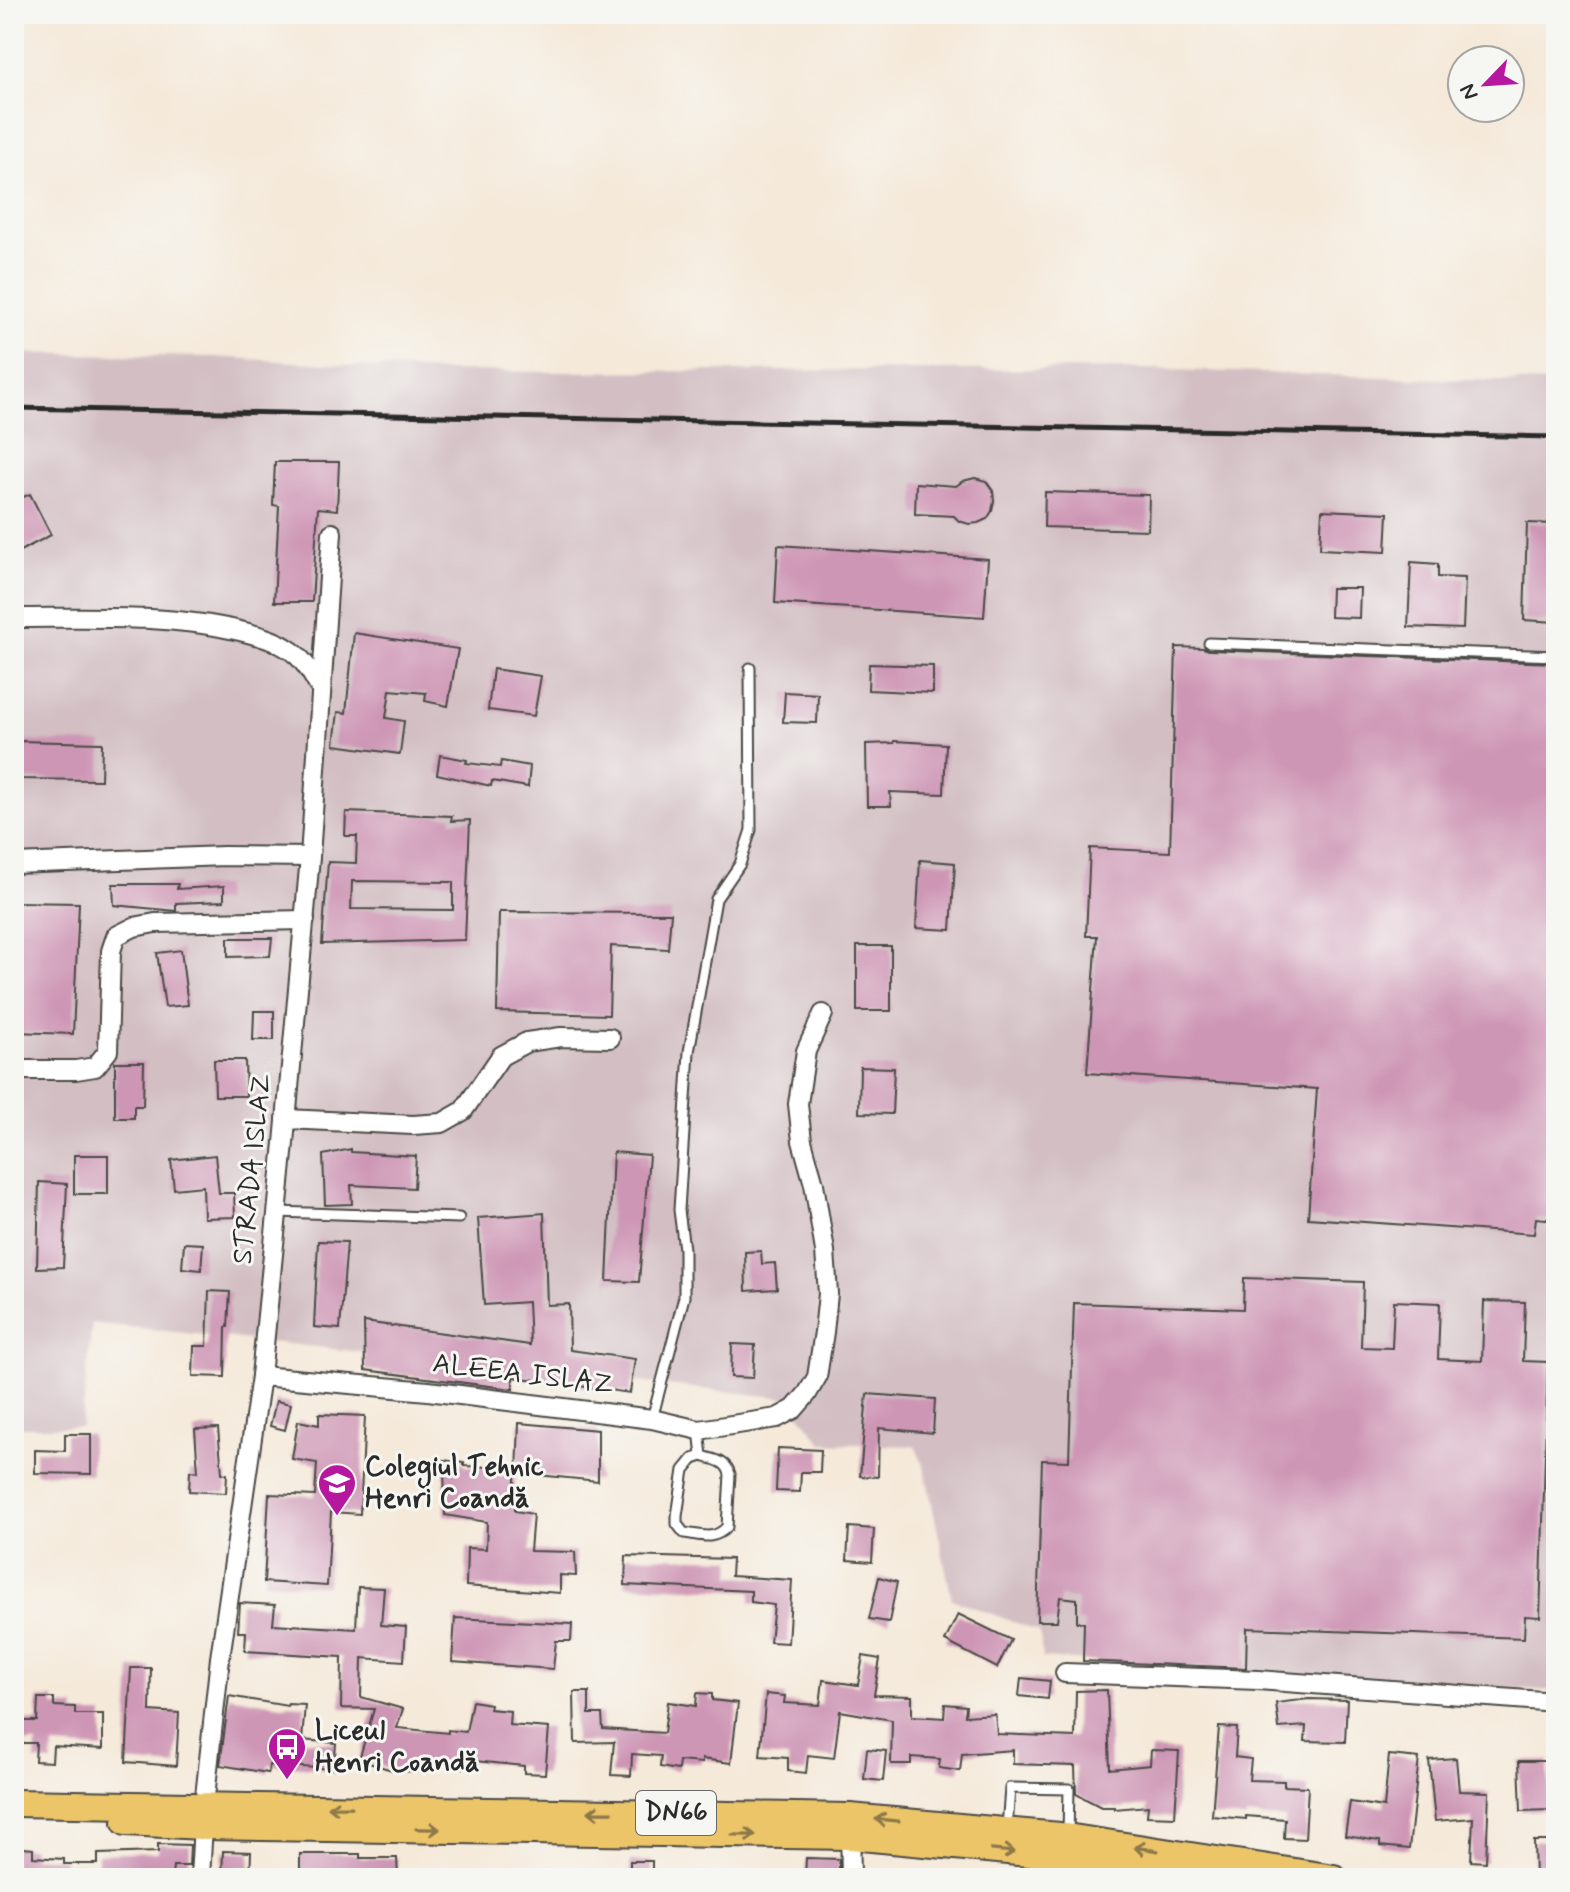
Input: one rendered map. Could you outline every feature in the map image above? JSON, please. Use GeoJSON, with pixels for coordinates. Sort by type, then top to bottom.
{"type":"FeatureCollection","features":[{"type":"Feature","properties":{"kind":"main road","name":"DN66"},"geometry":{"type":"LineString","coordinates":[[14,1803],[203,1816],[1006,1831],[1062,1843],[1334,1878]]}},
{"type":"Feature","properties":{"kind":"main road"},"geometry":{"type":"LineString","coordinates":[[14,1818],[203,1816]]}},
{"type":"Feature","properties":{"kind":"main road"},"geometry":{"type":"LineString","coordinates":[[850,1826],[1062,1843],[1149,1874],[1208,1878]]}},
{"type":"Feature","properties":{"kind":"street","name":"STRADA ISLAZ"},"geometry":{"type":"LineString","coordinates":[[200,1878],[203,1816],[220,1658],[261,1376],[305,920],[332,533]]}},
{"type":"Feature","properties":{"kind":"street"},"geometry":{"type":"LineString","coordinates":[[14,618],[117,618],[176,622],[248,633],[288,648],[307,665],[321,690]]}},
{"type":"Feature","properties":{"kind":"street"},"geometry":{"type":"LineString","coordinates":[[14,864],[224,856],[310,857]]}},
{"type":"Feature","properties":{"kind":"street"},"geometry":{"type":"LineString","coordinates":[[14,1070],[95,1067],[108,1051],[111,951],[116,936],[134,927],[155,923],[305,920]]}},
{"type":"Feature","properties":{"kind":"street","name":"ALEEA ISLAZ"},"geometry":{"type":"LineString","coordinates":[[261,1376],[428,1391],[652,1419],[699,1430],[777,1418],[794,1409],[817,1377],[828,1294],[825,1251],[814,1184],[802,1141],[798,1104],[806,1051],[823,1014]]}},
{"type":"Feature","properties":{"kind":"street"},"geometry":{"type":"LineString","coordinates":[[286,1119],[413,1125],[442,1123],[463,1111],[501,1056],[527,1042],[561,1037],[610,1038]]}},
{"type":"Feature","properties":{"kind":"street"},"geometry":{"type":"LineString","coordinates":[[1065,1673],[1258,1680],[1556,1702]]}},
{"type":"Feature","properties":{"kind":"street"},"geometry":{"type":"LineString","coordinates":[[850,1826],[851,1878]]}},
{"type":"Feature","properties":{"kind":"lane"},"geometry":{"type":"LineString","coordinates":[[1209,643],[1556,656]]}},
{"type":"Feature","properties":{"kind":"lane"},"geometry":{"type":"LineString","coordinates":[[652,1419],[684,1297],[684,1249],[679,1210],[689,1052],[716,899],[740,864],[751,830],[750,668]]}},
{"type":"Feature","properties":{"kind":"lane"},"geometry":{"type":"LineString","coordinates":[[277,1212],[459,1218]]}},
{"type":"Feature","properties":{"kind":"lane"},"geometry":{"type":"LineString","coordinates":[[699,1430],[702,1456]]}},
{"type":"Feature","properties":{"kind":"lane"},"geometry":{"type":"LineString","coordinates":[[702,1456],[722,1462],[730,1474],[727,1527],[719,1535],[711,1537],[684,1533],[677,1524],[684,1470],[693,1459],[702,1456]]}},
{"type":"Feature","properties":{"kind":"lane"},"geometry":{"type":"LineString","coordinates":[[1006,1831],[1010,1788],[1069,1789],[1062,1843]]}},
{"type":"Feature","properties":{"kind":"shaded area"},"geometry":{"type":"Polygon","coordinates":[[[14,353],[215,357],[436,371],[1146,369],[1556,383],[1556,1691],[1042,1658],[1040,1632],[952,1599],[924,1466],[915,1446],[822,1443],[787,1398],[92,1323],[81,1427],[14,1427],[14,353]]]}},
{"type":"Feature","properties":{"kind":"building"},"geometry":{"type":"Polygon","coordinates":[[[275,462],[339,462],[337,510],[318,508],[312,602],[274,602],[279,506],[273,505],[275,462]]]}},
{"type":"Feature","properties":{"kind":"building"},"geometry":{"type":"Polygon","coordinates":[[[975,478],[986,481],[993,491],[992,511],[987,519],[969,524],[954,516],[915,514],[916,483],[956,486],[975,478]]]}},
{"type":"Feature","properties":{"kind":"building"},"geometry":{"type":"Polygon","coordinates":[[[1045,492],[1149,495],[1148,530],[1044,527],[1045,492]]]}},
{"type":"Feature","properties":{"kind":"building"},"geometry":{"type":"Polygon","coordinates":[[[30,494],[51,535],[14,554],[14,501],[30,494]]]}},
{"type":"Feature","properties":{"kind":"building"},"geometry":{"type":"Polygon","coordinates":[[[1322,510],[1388,513],[1386,552],[1320,549],[1322,510]]]}},
{"type":"Feature","properties":{"kind":"building"},"geometry":{"type":"Polygon","coordinates":[[[1527,523],[1556,524],[1556,622],[1524,620],[1527,523]]]}},
{"type":"Feature","properties":{"kind":"building"},"geometry":{"type":"Polygon","coordinates":[[[778,545],[988,559],[984,617],[775,603],[778,545]]]}},
{"type":"Feature","properties":{"kind":"building"},"geometry":{"type":"Polygon","coordinates":[[[1411,562],[1438,564],[1438,577],[1465,578],[1463,629],[1408,627],[1411,562]]]}},
{"type":"Feature","properties":{"kind":"building"},"geometry":{"type":"Polygon","coordinates":[[[1331,588],[1360,588],[1359,618],[1330,617],[1331,588]]]}},
{"type":"Feature","properties":{"kind":"building"},"geometry":{"type":"Polygon","coordinates":[[[354,633],[458,649],[448,706],[425,701],[426,693],[390,690],[386,718],[404,721],[400,754],[334,745],[338,712],[346,713],[354,633]]]}},
{"type":"Feature","properties":{"kind":"building"},"geometry":{"type":"Polygon","coordinates":[[[1176,647],[1556,663],[1556,1220],[1536,1218],[1534,1234],[1308,1218],[1317,1089],[1087,1073],[1097,936],[1086,936],[1090,848],[1170,852],[1176,647]]]}},
{"type":"Feature","properties":{"kind":"building"},"geometry":{"type":"Polygon","coordinates":[[[869,664],[933,666],[933,693],[868,690],[869,664]]]}},
{"type":"Feature","properties":{"kind":"building"},"geometry":{"type":"Polygon","coordinates":[[[493,669],[541,676],[534,716],[488,710],[493,669]]]}},
{"type":"Feature","properties":{"kind":"building"},"geometry":{"type":"Polygon","coordinates":[[[785,692],[818,694],[817,723],[783,722],[785,692]]]}},
{"type":"Feature","properties":{"kind":"building"},"geometry":{"type":"Polygon","coordinates":[[[18,741],[102,743],[101,780],[18,779],[18,741]]]}},
{"type":"Feature","properties":{"kind":"building"},"geometry":{"type":"Polygon","coordinates":[[[894,741],[946,744],[944,794],[890,792],[891,806],[867,806],[866,744],[894,741]]]}},
{"type":"Feature","properties":{"kind":"building"},"geometry":{"type":"Polygon","coordinates":[[[440,755],[467,760],[466,763],[500,767],[501,761],[530,766],[528,787],[492,781],[491,786],[437,774],[440,755]]]}},
{"type":"Feature","properties":{"kind":"building"},"geometry":{"type":"Polygon","coordinates":[[[346,812],[452,816],[451,821],[470,820],[465,940],[322,944],[328,862],[356,863],[357,836],[345,836],[346,812]],[[352,881],[351,909],[453,910],[453,882],[352,881]]]}},
{"type":"Feature","properties":{"kind":"building"},"geometry":{"type":"Polygon","coordinates":[[[920,860],[955,863],[951,930],[916,928],[920,860]]]}},
{"type":"Feature","properties":{"kind":"building"},"geometry":{"type":"Polygon","coordinates":[[[113,884],[178,884],[177,889],[224,886],[224,901],[176,903],[176,911],[114,905],[113,884]]]}},
{"type":"Feature","properties":{"kind":"building"},"geometry":{"type":"Polygon","coordinates":[[[14,902],[79,903],[73,1034],[14,1032],[14,902]]]}},
{"type":"Feature","properties":{"kind":"building"},"geometry":{"type":"Polygon","coordinates":[[[499,912],[671,913],[668,949],[611,946],[609,1015],[497,1012],[499,912]]]}},
{"type":"Feature","properties":{"kind":"building"},"geometry":{"type":"Polygon","coordinates":[[[228,938],[272,938],[270,956],[228,957],[228,938]]]}},
{"type":"Feature","properties":{"kind":"building"},"geometry":{"type":"Polygon","coordinates":[[[857,946],[891,946],[891,1011],[857,1011],[857,946]]]}},
{"type":"Feature","properties":{"kind":"building"},"geometry":{"type":"Polygon","coordinates":[[[181,950],[188,1005],[165,1007],[157,953],[181,950]]]}},
{"type":"Feature","properties":{"kind":"building"},"geometry":{"type":"Polygon","coordinates":[[[254,1011],[274,1011],[274,1040],[253,1040],[254,1011]]]}},
{"type":"Feature","properties":{"kind":"building"},"geometry":{"type":"Polygon","coordinates":[[[214,1060],[245,1060],[246,1096],[215,1096],[214,1060]]]}},
{"type":"Feature","properties":{"kind":"building"},"geometry":{"type":"Polygon","coordinates":[[[115,1062],[144,1062],[143,1106],[134,1106],[134,1118],[115,1118],[115,1062]]]}},
{"type":"Feature","properties":{"kind":"building"},"geometry":{"type":"Polygon","coordinates":[[[860,1067],[894,1068],[892,1114],[859,1113],[860,1067]]]}},
{"type":"Feature","properties":{"kind":"building"},"geometry":{"type":"Polygon","coordinates":[[[351,1149],[351,1152],[416,1156],[414,1188],[351,1185],[352,1204],[325,1205],[323,1155],[351,1149]]]}},
{"type":"Feature","properties":{"kind":"building"},"geometry":{"type":"Polygon","coordinates":[[[613,1152],[649,1155],[639,1282],[607,1281],[613,1152]]]}},
{"type":"Feature","properties":{"kind":"building"},"geometry":{"type":"Polygon","coordinates":[[[74,1155],[108,1155],[108,1194],[74,1194],[74,1155]]]}},
{"type":"Feature","properties":{"kind":"building"},"geometry":{"type":"Polygon","coordinates":[[[215,1155],[219,1193],[234,1193],[235,1217],[204,1218],[203,1186],[174,1189],[171,1160],[215,1155]]]}},
{"type":"Feature","properties":{"kind":"building"},"geometry":{"type":"Polygon","coordinates":[[[39,1182],[67,1184],[63,1267],[37,1268],[39,1182]]]}},
{"type":"Feature","properties":{"kind":"building"},"geometry":{"type":"Polygon","coordinates":[[[544,1213],[547,1305],[569,1304],[570,1350],[635,1359],[630,1393],[513,1377],[513,1389],[365,1370],[364,1322],[530,1345],[528,1302],[484,1305],[478,1218],[544,1213]]]}},
{"type":"Feature","properties":{"kind":"building"},"geometry":{"type":"Polygon","coordinates":[[[318,1241],[347,1242],[340,1329],[314,1327],[318,1241]]]}},
{"type":"Feature","properties":{"kind":"building"},"geometry":{"type":"Polygon","coordinates":[[[184,1243],[203,1244],[201,1270],[182,1268],[184,1243]]]}},
{"type":"Feature","properties":{"kind":"building"},"geometry":{"type":"Polygon","coordinates":[[[761,1251],[762,1264],[775,1263],[777,1289],[746,1291],[745,1252],[761,1251]]]}},
{"type":"Feature","properties":{"kind":"building"},"geometry":{"type":"Polygon","coordinates":[[[1244,1278],[1363,1282],[1361,1347],[1392,1348],[1394,1301],[1440,1303],[1438,1359],[1482,1361],[1484,1301],[1525,1302],[1523,1361],[1548,1362],[1540,1617],[1525,1616],[1524,1638],[1247,1628],[1246,1668],[1083,1661],[1084,1622],[1077,1622],[1077,1599],[1060,1597],[1057,1621],[1037,1621],[1042,1460],[1069,1461],[1074,1303],[1243,1309],[1244,1278]]]}},
{"type":"Feature","properties":{"kind":"building"},"geometry":{"type":"Polygon","coordinates":[[[209,1291],[230,1292],[225,1377],[193,1376],[194,1346],[207,1346],[209,1291]]]}},
{"type":"Feature","properties":{"kind":"building"},"geometry":{"type":"Polygon","coordinates":[[[732,1344],[755,1345],[753,1378],[731,1377],[732,1344]]]}},
{"type":"Feature","properties":{"kind":"building"},"geometry":{"type":"Polygon","coordinates":[[[867,1394],[935,1399],[933,1433],[879,1428],[878,1477],[860,1476],[867,1394]]]}},
{"type":"Feature","properties":{"kind":"building"},"geometry":{"type":"Polygon","coordinates":[[[276,1401],[291,1404],[285,1430],[270,1426],[276,1401]]]}},
{"type":"Feature","properties":{"kind":"building"},"geometry":{"type":"Polygon","coordinates":[[[319,1414],[365,1416],[360,1514],[331,1512],[327,1586],[264,1582],[269,1494],[315,1496],[317,1463],[292,1459],[298,1421],[319,1425],[319,1414]]]}},
{"type":"Feature","properties":{"kind":"building"},"geometry":{"type":"Polygon","coordinates":[[[519,1423],[598,1430],[598,1481],[517,1473],[519,1423]]]}},
{"type":"Feature","properties":{"kind":"building"},"geometry":{"type":"Polygon","coordinates":[[[218,1428],[222,1473],[227,1474],[226,1493],[189,1491],[190,1471],[198,1472],[195,1429],[218,1428]]]}},
{"type":"Feature","properties":{"kind":"building"},"geometry":{"type":"Polygon","coordinates":[[[65,1434],[91,1434],[91,1474],[35,1473],[35,1450],[65,1451],[65,1434]]]}},
{"type":"Feature","properties":{"kind":"building"},"geometry":{"type":"Polygon","coordinates":[[[778,1448],[821,1450],[820,1472],[801,1472],[800,1492],[776,1491],[778,1448]]]}},
{"type":"Feature","properties":{"kind":"building"},"geometry":{"type":"Polygon","coordinates":[[[444,1460],[464,1463],[464,1466],[515,1468],[515,1511],[533,1514],[530,1551],[575,1552],[576,1576],[560,1575],[560,1593],[466,1586],[467,1548],[486,1549],[487,1522],[445,1515],[444,1460]]]}},
{"type":"Feature","properties":{"kind":"building"},"geometry":{"type":"Polygon","coordinates":[[[849,1527],[874,1529],[872,1562],[847,1560],[849,1527]]]}},
{"type":"Feature","properties":{"kind":"building"},"geometry":{"type":"Polygon","coordinates":[[[626,1556],[732,1559],[731,1576],[792,1580],[788,1643],[770,1642],[774,1605],[751,1602],[751,1591],[625,1585],[626,1556]]]}},
{"type":"Feature","properties":{"kind":"building"},"geometry":{"type":"Polygon","coordinates":[[[879,1577],[897,1582],[889,1622],[869,1619],[879,1577]]]}},
{"type":"Feature","properties":{"kind":"building"},"geometry":{"type":"Polygon","coordinates":[[[358,1587],[384,1588],[381,1625],[406,1627],[404,1661],[362,1658],[361,1697],[403,1709],[397,1728],[448,1733],[448,1730],[466,1732],[472,1701],[490,1704],[489,1709],[510,1711],[509,1725],[549,1728],[545,1774],[524,1773],[524,1766],[465,1760],[464,1768],[428,1764],[427,1773],[392,1770],[359,1760],[374,1709],[341,1708],[342,1657],[245,1651],[246,1632],[238,1632],[240,1603],[275,1605],[273,1624],[356,1629],[358,1587]]]}},
{"type":"Feature","properties":{"kind":"building"},"geometry":{"type":"Polygon","coordinates":[[[958,1614],[1011,1640],[997,1668],[945,1641],[958,1614]]]}},
{"type":"Feature","properties":{"kind":"building"},"geometry":{"type":"Polygon","coordinates":[[[455,1618],[572,1624],[571,1641],[556,1641],[553,1669],[452,1662],[455,1618]]]}},
{"type":"Feature","properties":{"kind":"building"},"geometry":{"type":"Polygon","coordinates":[[[863,1656],[880,1659],[874,1695],[912,1696],[912,1716],[944,1718],[945,1704],[966,1706],[965,1716],[995,1714],[997,1734],[1075,1737],[1076,1691],[1107,1690],[1110,1769],[1150,1765],[1151,1750],[1179,1751],[1175,1817],[1147,1816],[1148,1806],[1101,1807],[1076,1794],[1075,1766],[1013,1764],[1013,1750],[962,1754],[960,1771],[939,1768],[940,1759],[911,1757],[911,1764],[891,1764],[892,1720],[840,1711],[834,1758],[808,1755],[806,1773],[788,1771],[788,1758],[760,1756],[766,1694],[785,1696],[784,1703],[820,1705],[823,1680],[858,1685],[863,1656]]]}},
{"type":"Feature","properties":{"kind":"building"},"geometry":{"type":"Polygon","coordinates":[[[131,1668],[151,1668],[150,1711],[179,1713],[176,1766],[126,1762],[131,1668]]]}},
{"type":"Feature","properties":{"kind":"building"},"geometry":{"type":"Polygon","coordinates":[[[1021,1678],[1050,1681],[1048,1699],[1019,1696],[1021,1678]]]}},
{"type":"Feature","properties":{"kind":"building"},"geometry":{"type":"Polygon","coordinates":[[[574,1692],[589,1692],[589,1714],[602,1714],[603,1729],[664,1733],[668,1702],[696,1706],[697,1693],[712,1694],[712,1700],[738,1703],[731,1763],[702,1759],[702,1763],[679,1761],[678,1770],[660,1767],[661,1756],[632,1754],[631,1776],[611,1775],[614,1742],[575,1743],[574,1692]]]}},
{"type":"Feature","properties":{"kind":"building"},"geometry":{"type":"Polygon","coordinates":[[[229,1696],[287,1706],[305,1705],[302,1740],[336,1743],[334,1769],[269,1765],[268,1773],[220,1765],[229,1696]]]}},
{"type":"Feature","properties":{"kind":"building"},"geometry":{"type":"Polygon","coordinates":[[[38,1698],[54,1698],[54,1706],[75,1707],[75,1714],[103,1714],[103,1749],[53,1746],[52,1762],[35,1761],[36,1743],[14,1743],[14,1721],[37,1721],[38,1698]]]}},
{"type":"Feature","properties":{"kind":"building"},"geometry":{"type":"Polygon","coordinates":[[[1309,1699],[1347,1700],[1345,1742],[1305,1741],[1306,1726],[1279,1728],[1276,1703],[1309,1699]]]}},
{"type":"Feature","properties":{"kind":"building"},"geometry":{"type":"Polygon","coordinates":[[[1219,1727],[1237,1728],[1235,1757],[1251,1759],[1249,1780],[1284,1781],[1284,1786],[1308,1787],[1305,1839],[1284,1838],[1285,1819],[1212,1816],[1219,1727]]]}},
{"type":"Feature","properties":{"kind":"building"},"geometry":{"type":"Polygon","coordinates":[[[867,1749],[886,1751],[883,1781],[864,1779],[867,1749]]]}},
{"type":"Feature","properties":{"kind":"building"},"geometry":{"type":"Polygon","coordinates":[[[1389,1755],[1419,1758],[1409,1849],[1380,1846],[1380,1841],[1345,1836],[1350,1802],[1384,1807],[1389,1755]]]}},
{"type":"Feature","properties":{"kind":"building"},"geometry":{"type":"Polygon","coordinates":[[[1456,1758],[1459,1791],[1489,1792],[1486,1862],[1471,1861],[1473,1818],[1435,1821],[1429,1760],[1456,1758]]]}},
{"type":"Feature","properties":{"kind":"building"},"geometry":{"type":"Polygon","coordinates":[[[1519,1761],[1548,1761],[1550,1810],[1521,1811],[1519,1761]]]}},
{"type":"Feature","properties":{"kind":"building"},"geometry":{"type":"Polygon","coordinates":[[[1534,1841],[1553,1841],[1554,1878],[1535,1878],[1534,1841]]]}},
{"type":"Feature","properties":{"kind":"building"},"geometry":{"type":"Polygon","coordinates":[[[158,1844],[190,1845],[189,1866],[173,1866],[172,1876],[155,1878],[42,1878],[14,1874],[14,1847],[33,1849],[33,1857],[64,1859],[64,1864],[98,1864],[98,1854],[158,1852],[158,1844]]]}},
{"type":"Feature","properties":{"kind":"building"},"geometry":{"type":"Polygon","coordinates":[[[223,1851],[251,1852],[250,1878],[222,1878],[223,1851]]]}},
{"type":"Feature","properties":{"kind":"building"},"geometry":{"type":"Polygon","coordinates":[[[300,1854],[360,1854],[360,1858],[397,1858],[398,1878],[300,1878],[300,1854]]]}},
{"type":"Feature","properties":{"kind":"building"},"geometry":{"type":"Polygon","coordinates":[[[806,1858],[839,1859],[839,1878],[805,1878],[806,1858]]]}},
{"type":"Feature","properties":{"kind":"building"},"geometry":{"type":"Polygon","coordinates":[[[630,1861],[652,1861],[652,1878],[630,1878],[630,1861]]]}},
{"type":"Feature","properties":{"kind":"railway"},"geometry":{"type":"LineString","coordinates":[[14,408],[1556,437]]}},
{"type":"Feature","properties":{"kind":"place","name":"Colegiul Tehnic Henri Coandă"},"geometry":{"type":"Point","coordinates":[337,1517]}},
{"type":"Feature","properties":{"kind":"place","name":"Liceul Henri Coandă"},"geometry":{"type":"Point","coordinates":[287,1781]}}]}
